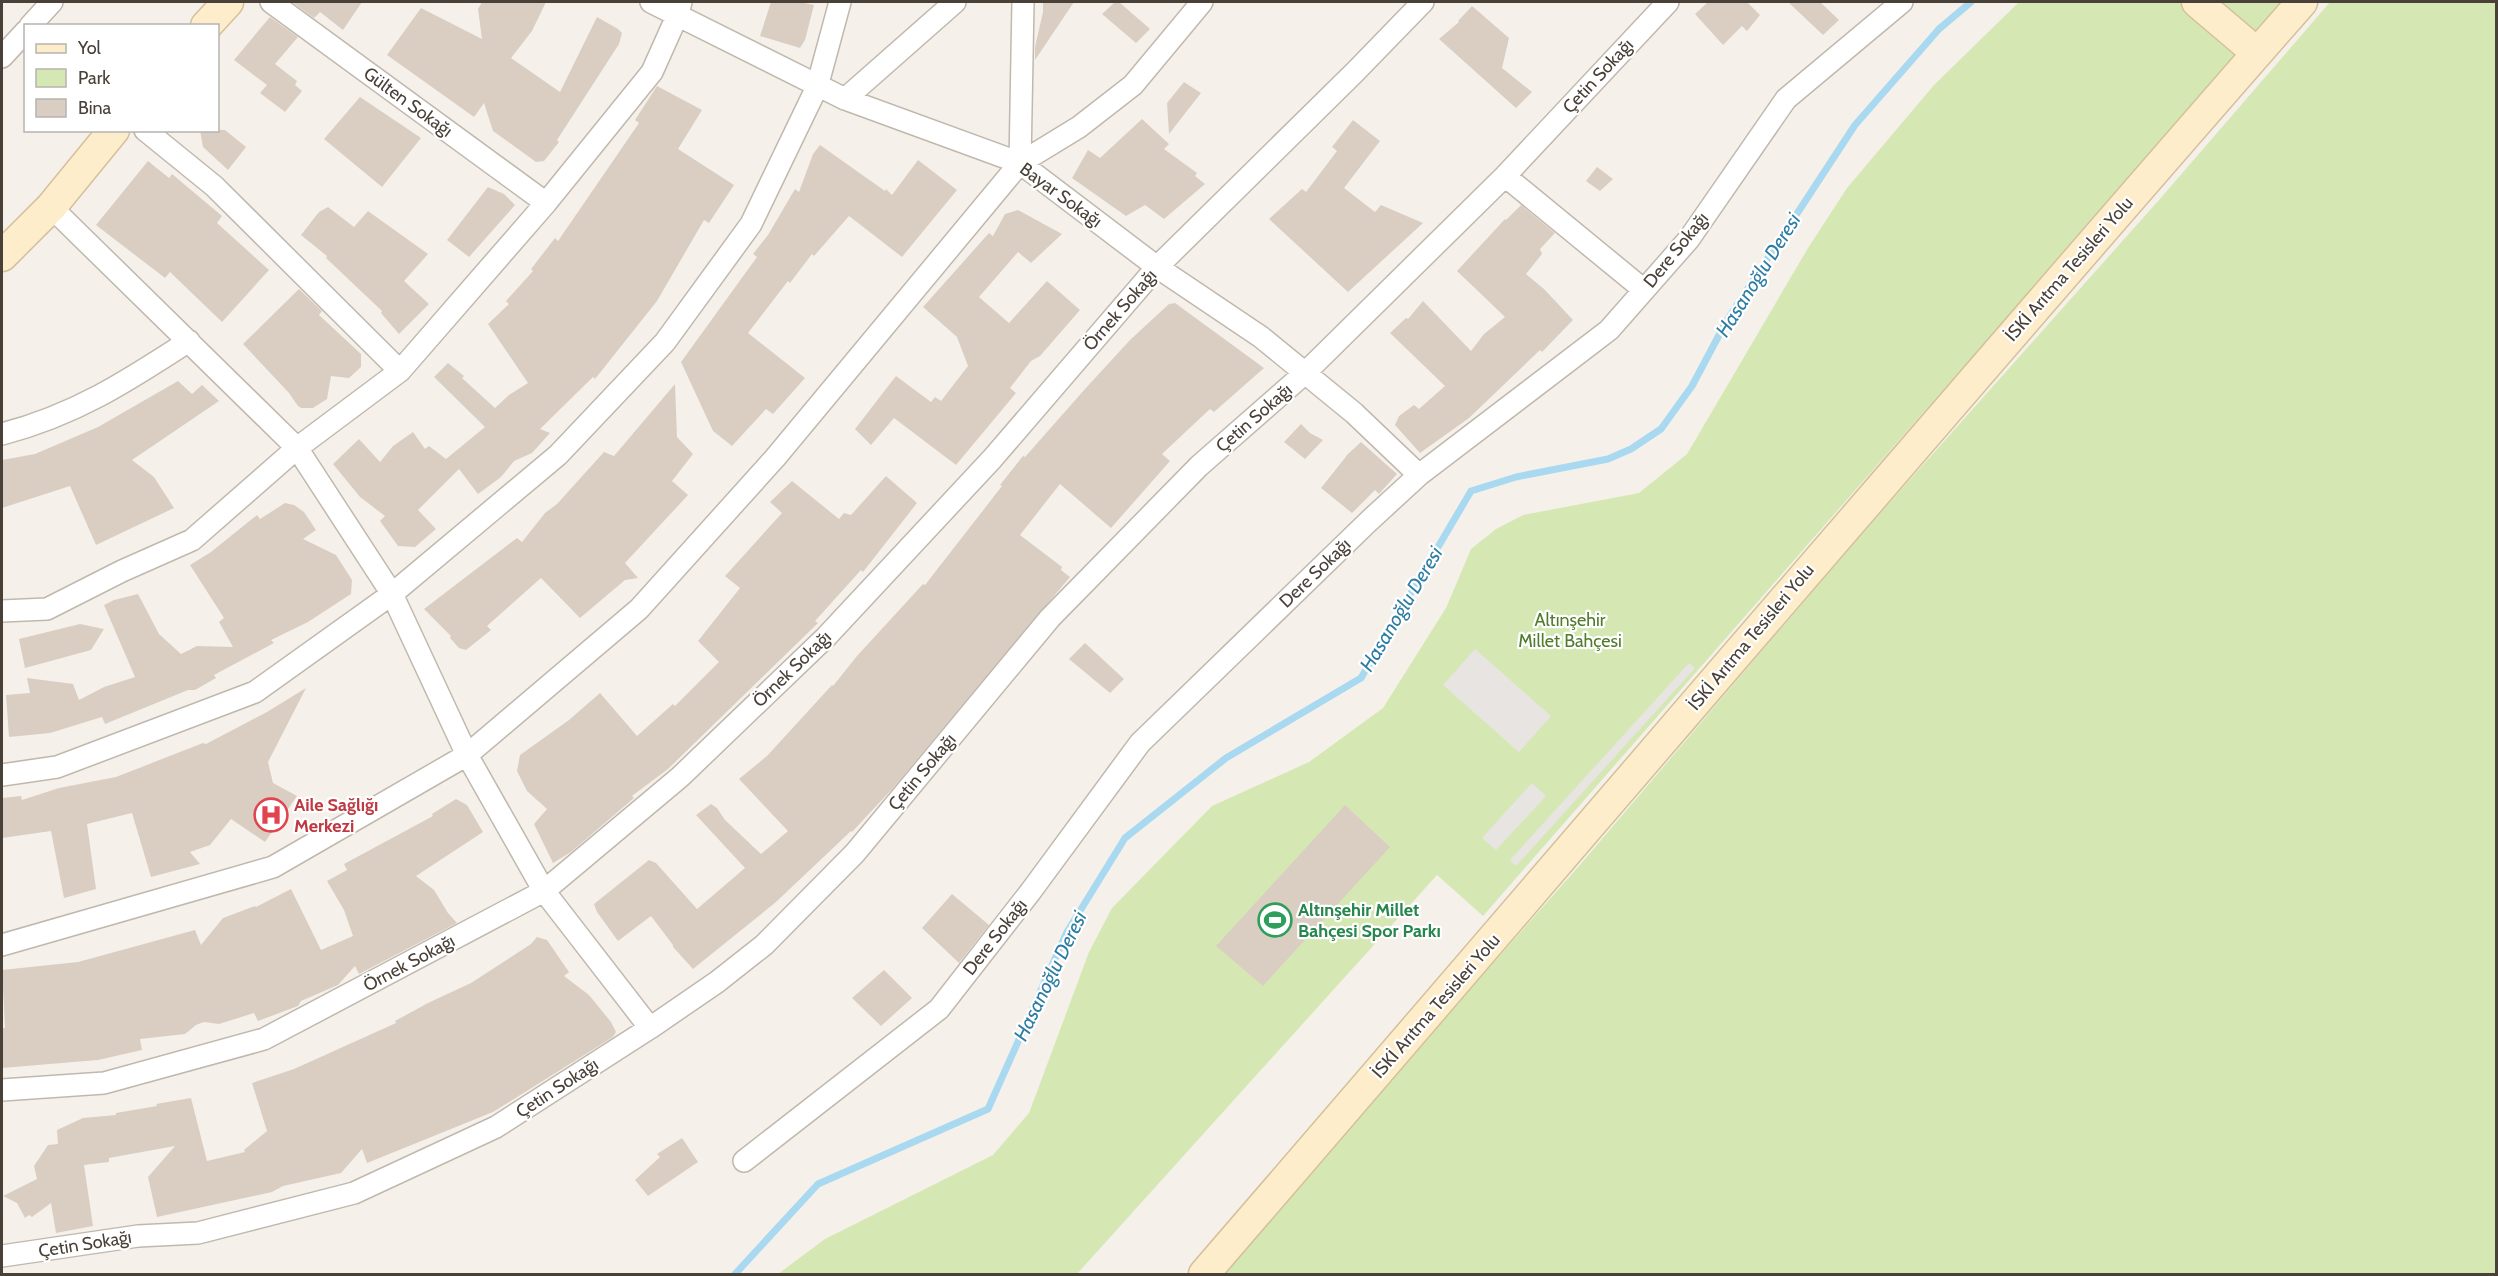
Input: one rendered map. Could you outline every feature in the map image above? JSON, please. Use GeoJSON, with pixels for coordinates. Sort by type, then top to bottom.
{"type":"FeatureCollection","features":[{"type":"Feature","properties":{"kind":"main road"},"geometry":{"type":"LineString","coordinates":[[209,24],[228,2]]}},
{"type":"Feature","properties":{"kind":"main road"},"geometry":{"type":"LineString","coordinates":[[2197,2],[2257,53]]}},
{"type":"Feature","properties":{"kind":"main road","name":"İSKİ Arıtma Tesisleri Yolu"},"geometry":{"type":"LineString","coordinates":[[1204,1275],[1638,771],[1741,647],[2302,2]]}},
{"type":"Feature","properties":{"kind":"main road"},"geometry":{"type":"LineString","coordinates":[[2,256],[51,207],[112,132]]}},
{"type":"Feature","properties":{"kind":"street"},"geometry":{"type":"LineString","coordinates":[[32,24],[52,2]]}},
{"type":"Feature","properties":{"kind":"street","name":"Gülten Sokağı"},"geometry":{"type":"LineString","coordinates":[[271,2],[546,203]]}},
{"type":"Feature","properties":{"kind":"street","name":"Bayar Sokağı"},"geometry":{"type":"LineString","coordinates":[[651,2],[679,8],[817,87],[1020,163],[1157,267],[1262,337],[1354,413],[1419,475]]}},
{"type":"Feature","properties":{"kind":"street"},"geometry":{"type":"LineString","coordinates":[[2,775],[57,767],[255,692],[392,594],[558,455],[665,342],[751,224],[817,87],[840,2]]}},
{"type":"Feature","properties":{"kind":"street"},"geometry":{"type":"LineString","coordinates":[[845,99],[955,2]]}},
{"type":"Feature","properties":{"kind":"street"},"geometry":{"type":"LineString","coordinates":[[1020,163],[1023,2]]}},
{"type":"Feature","properties":{"kind":"street"},"geometry":{"type":"LineString","coordinates":[[2,945],[273,867],[467,755],[639,609],[775,458],[1020,163],[1078,127],[1133,85],[1202,2]]}},
{"type":"Feature","properties":{"kind":"street","name":"Örnek Sokağı"},"geometry":{"type":"LineString","coordinates":[[2,1090],[104,1083],[264,1039],[544,891],[680,777],[826,637],[992,459],[1157,267],[1423,2]]}},
{"type":"Feature","properties":{"kind":"street","name":"Çetin Sokağı"},"geometry":{"type":"LineString","coordinates":[[2,1256],[138,1236],[198,1233],[354,1193],[496,1127],[717,982],[780,928],[855,852],[1050,618],[1199,466],[1305,373],[1505,176],[1668,2]]}},
{"type":"Feature","properties":{"kind":"street","name":"Dere Sokağı"},"geometry":{"type":"LineString","coordinates":[[744,1161],[939,1009],[1031,891],[1140,743],[1419,475],[1609,330],[1689,239],[1786,99],[1902,2]]}},
{"type":"Feature","properties":{"kind":"street"},"geometry":{"type":"LineString","coordinates":[[2,611],[47,609],[122,571],[192,540],[297,448],[400,370],[546,203],[652,72],[679,8]]}},
{"type":"Feature","properties":{"kind":"street"},"geometry":{"type":"LineString","coordinates":[[2,57],[24,33]]}},
{"type":"Feature","properties":{"kind":"street"},"geometry":{"type":"LineString","coordinates":[[147,132],[214,186],[400,370]]}},
{"type":"Feature","properties":{"kind":"street"},"geometry":{"type":"LineString","coordinates":[[1505,176],[1644,290]]}},
{"type":"Feature","properties":{"kind":"street"},"geometry":{"type":"LineString","coordinates":[[51,207],[297,448],[392,594],[467,755],[544,891],[650,1028]]}},
{"type":"Feature","properties":{"kind":"street"},"geometry":{"type":"LineString","coordinates":[[2,434],[56,417],[88,403],[118,387],[189,341]]}},
{"type":"Feature","properties":{"kind":"green space","name":"Altınşehir Millet Bahçesi"},"geometry":{"type":"Polygon","coordinates":[[[2019,2],[2282,2],[1483,916],[1437,875],[1077,1274],[778,1274],[825,1239],[993,1155],[1029,1113],[1089,952],[1112,908],[1212,806],[1309,762],[1383,708],[1446,608],[1471,549],[1496,529],[1523,515],[1639,493],[1687,454],[1808,248],[1847,188],[1934,85],[2019,2]]]}},
{"type":"Feature","properties":{"kind":"green space"},"geometry":{"type":"Polygon","coordinates":[[[2330,2],[2496,2],[2496,1274],[1218,1274],[1579,866],[1865,530],[2159,200],[2330,2]]]}},
{"type":"Feature","properties":{"kind":"shaded area"},"geometry":{"type":"Polygon","coordinates":[[[1475,649],[1551,716],[1519,752],[1443,685],[1475,649]]]}},
{"type":"Feature","properties":{"kind":"shaded area"},"geometry":{"type":"Polygon","coordinates":[[[1689,663],[1695,668],[1516,866],[1510,860],[1689,663]]]}},
{"type":"Feature","properties":{"kind":"shaded area"},"geometry":{"type":"Polygon","coordinates":[[[1532,783],[1546,796],[1496,850],[1482,838],[1532,783]]]}},
{"type":"Feature","properties":{"kind":"building"},"geometry":{"type":"Polygon","coordinates":[[[292,2],[362,2],[343,30],[320,12],[314,18],[292,2]]]}},
{"type":"Feature","properties":{"kind":"building"},"geometry":{"type":"Polygon","coordinates":[[[482,2],[546,2],[532,31],[511,58],[560,92],[597,17],[622,33],[619,44],[557,140],[559,142],[544,161],[536,162],[493,131],[484,103],[474,117],[387,55],[421,8],[482,39],[478,9],[482,2]]]}},
{"type":"Feature","properties":{"kind":"building"},"geometry":{"type":"Polygon","coordinates":[[[771,2],[800,2],[814,5],[805,40],[800,48],[760,36],[771,2]]]}},
{"type":"Feature","properties":{"kind":"building"},"geometry":{"type":"Polygon","coordinates":[[[1043,2],[1074,2],[1035,60],[1035,47],[1043,2]]]}},
{"type":"Feature","properties":{"kind":"building"},"geometry":{"type":"Polygon","coordinates":[[[1115,2],[1119,2],[1150,29],[1136,43],[1102,14],[1115,2]]]}},
{"type":"Feature","properties":{"kind":"building"},"geometry":{"type":"Polygon","coordinates":[[[1708,2],[1747,2],[1760,15],[1747,31],[1742,26],[1723,45],[1695,14],[1708,2]]]}},
{"type":"Feature","properties":{"kind":"building"},"geometry":{"type":"Polygon","coordinates":[[[1788,2],[1820,2],[1839,20],[1823,35],[1788,2]]]}},
{"type":"Feature","properties":{"kind":"building"},"geometry":{"type":"Polygon","coordinates":[[[1472,6],[1509,38],[1502,68],[1532,92],[1516,108],[1439,39],[1459,22],[1472,6]]]}},
{"type":"Feature","properties":{"kind":"building"},"geometry":{"type":"Polygon","coordinates":[[[270,17],[298,37],[275,64],[297,81],[295,85],[302,91],[285,112],[260,93],[267,85],[234,60],[270,17]]]}},
{"type":"Feature","properties":{"kind":"building"},"geometry":{"type":"Polygon","coordinates":[[[1184,82],[1201,93],[1169,134],[1167,103],[1184,82]]]}},
{"type":"Feature","properties":{"kind":"building"},"geometry":{"type":"Polygon","coordinates":[[[657,86],[702,110],[678,149],[734,185],[709,223],[704,220],[657,301],[595,379],[593,377],[540,429],[550,433],[532,453],[514,461],[501,477],[478,494],[459,469],[418,510],[436,529],[415,547],[398,546],[380,521],[385,516],[360,497],[333,464],[359,439],[380,462],[393,446],[413,432],[425,449],[429,446],[446,459],[485,427],[434,377],[448,363],[495,408],[509,395],[528,383],[488,324],[509,304],[506,301],[533,271],[531,269],[555,238],[558,241],[639,123],[635,120],[657,86]]]}},
{"type":"Feature","properties":{"kind":"building"},"geometry":{"type":"Polygon","coordinates":[[[360,97],[421,138],[382,187],[324,139],[360,97]]]}},
{"type":"Feature","properties":{"kind":"building"},"geometry":{"type":"Polygon","coordinates":[[[1142,119],[1169,144],[1164,149],[1197,173],[1195,176],[1205,184],[1164,219],[1145,205],[1126,216],[1072,178],[1088,150],[1100,158],[1142,119]]]}},
{"type":"Feature","properties":{"kind":"building"},"geometry":{"type":"Polygon","coordinates":[[[1353,120],[1380,141],[1344,188],[1375,212],[1381,205],[1423,223],[1348,292],[1269,219],[1302,189],[1306,192],[1337,151],[1332,147],[1353,120]]]}},
{"type":"Feature","properties":{"kind":"building"},"geometry":{"type":"Polygon","coordinates":[[[225,130],[246,147],[228,170],[203,147],[200,132],[225,130]]]}},
{"type":"Feature","properties":{"kind":"building"},"geometry":{"type":"Polygon","coordinates":[[[820,145],[892,195],[918,160],[957,190],[902,257],[849,216],[814,256],[812,254],[790,283],[788,281],[748,333],[805,378],[773,414],[766,409],[732,446],[713,431],[681,362],[757,257],[753,254],[768,235],[795,189],[799,192],[813,154],[820,145]]]}},
{"type":"Feature","properties":{"kind":"building"},"geometry":{"type":"Polygon","coordinates":[[[148,161],[169,178],[172,174],[222,216],[217,223],[269,270],[222,322],[170,272],[165,278],[96,225],[148,161]]]}},
{"type":"Feature","properties":{"kind":"building"},"geometry":{"type":"Polygon","coordinates":[[[1597,167],[1613,179],[1600,191],[1586,181],[1597,167]]]}},
{"type":"Feature","properties":{"kind":"building"},"geometry":{"type":"Polygon","coordinates":[[[488,187],[504,194],[515,205],[469,257],[447,240],[488,187]]]}},
{"type":"Feature","properties":{"kind":"building"},"geometry":{"type":"Polygon","coordinates":[[[1521,205],[1555,233],[1540,249],[1542,254],[1526,274],[1544,289],[1573,320],[1542,352],[1540,350],[1469,418],[1420,453],[1395,425],[1399,416],[1414,405],[1419,409],[1445,386],[1390,333],[1406,318],[1408,319],[1423,301],[1471,351],[1484,334],[1505,317],[1457,271],[1521,205]]]}},
{"type":"Feature","properties":{"kind":"building"},"geometry":{"type":"Polygon","coordinates":[[[328,207],[354,227],[368,211],[428,254],[404,281],[429,304],[399,334],[381,313],[382,311],[326,258],[327,256],[301,235],[319,212],[328,207]]]}},
{"type":"Feature","properties":{"kind":"building"},"geometry":{"type":"Polygon","coordinates":[[[1018,210],[1062,234],[1031,263],[1018,252],[979,297],[1009,323],[1047,281],[1080,310],[1040,356],[1031,361],[1010,388],[1016,393],[956,465],[894,418],[871,445],[855,429],[896,376],[931,402],[935,397],[941,401],[968,366],[957,337],[923,307],[989,233],[993,236],[1005,214],[1018,210]]]}},
{"type":"Feature","properties":{"kind":"building"},"geometry":{"type":"Polygon","coordinates":[[[299,289],[322,311],[319,315],[361,354],[361,367],[349,378],[331,376],[327,399],[313,408],[298,406],[289,393],[243,344],[299,289]]]}},
{"type":"Feature","properties":{"kind":"building"},"geometry":{"type":"Polygon","coordinates":[[[1175,303],[1264,368],[1214,412],[1210,409],[1162,454],[1170,461],[1111,528],[1060,484],[1020,535],[1062,567],[1061,570],[1070,577],[893,788],[852,832],[776,902],[693,969],[673,947],[651,916],[618,941],[597,912],[594,904],[649,860],[656,863],[697,909],[745,868],[696,815],[711,804],[761,854],[788,831],[739,779],[767,756],[833,686],[857,656],[923,584],[925,585],[1023,456],[1025,457],[1130,340],[1169,304],[1175,303]]]}},
{"type":"Feature","properties":{"kind":"building"},"geometry":{"type":"Polygon","coordinates":[[[178,381],[192,394],[202,385],[219,401],[132,460],[154,477],[174,508],[96,545],[70,486],[2,508],[2,460],[35,454],[98,427],[178,381]]]}},
{"type":"Feature","properties":{"kind":"building"},"geometry":{"type":"Polygon","coordinates":[[[675,384],[677,437],[693,454],[672,481],[688,495],[625,563],[638,578],[625,580],[580,618],[541,578],[487,626],[491,630],[466,650],[459,648],[450,638],[451,636],[424,609],[517,538],[522,542],[545,513],[557,504],[604,452],[614,456],[675,384]]]}},
{"type":"Feature","properties":{"kind":"building"},"geometry":{"type":"Polygon","coordinates":[[[1301,424],[1310,433],[1323,440],[1305,459],[1284,442],[1301,424]]]}},
{"type":"Feature","properties":{"kind":"building"},"geometry":{"type":"Polygon","coordinates":[[[1361,442],[1397,474],[1379,494],[1375,490],[1352,513],[1321,488],[1348,454],[1361,442]]]}},
{"type":"Feature","properties":{"kind":"building"},"geometry":{"type":"Polygon","coordinates":[[[886,476],[917,503],[863,572],[861,570],[815,621],[818,623],[668,769],[632,796],[634,798],[571,852],[553,863],[534,824],[547,809],[527,791],[517,771],[520,755],[569,720],[600,693],[637,736],[673,704],[675,706],[719,662],[698,641],[740,588],[725,576],[782,513],[770,502],[792,481],[839,519],[844,513],[851,515],[886,476]]]}},
{"type":"Feature","properties":{"kind":"building"},"geometry":{"type":"Polygon","coordinates":[[[285,503],[294,505],[304,512],[316,530],[303,539],[336,555],[352,580],[351,594],[308,622],[271,640],[274,643],[214,675],[216,678],[195,690],[188,690],[105,724],[102,717],[50,733],[9,737],[6,695],[30,693],[27,678],[73,684],[79,700],[104,687],[135,677],[104,605],[114,600],[138,594],[159,634],[181,654],[197,646],[233,647],[219,622],[224,618],[190,565],[211,552],[257,515],[260,519],[285,503]]]}},
{"type":"Feature","properties":{"kind":"building"},"geometry":{"type":"Polygon","coordinates":[[[80,624],[104,629],[91,650],[25,668],[19,639],[80,624]]]}},
{"type":"Feature","properties":{"kind":"building"},"geometry":{"type":"Polygon","coordinates":[[[1085,643],[1124,679],[1110,693],[1069,659],[1085,643]]]}},
{"type":"Feature","properties":{"kind":"building"},"geometry":{"type":"Polygon","coordinates":[[[306,688],[268,762],[273,783],[297,796],[265,842],[231,819],[210,845],[190,852],[200,864],[151,877],[132,813],[87,824],[96,889],[64,898],[51,831],[2,838],[2,798],[21,796],[22,800],[59,788],[116,777],[203,743],[206,744],[267,712],[306,688]]]}},
{"type":"Feature","properties":{"kind":"building"},"geometry":{"type":"Polygon","coordinates":[[[456,799],[467,805],[483,832],[416,876],[434,890],[457,923],[359,974],[355,966],[338,985],[301,1001],[298,1006],[258,1021],[254,1013],[219,1024],[204,1022],[185,1034],[140,1039],[142,1050],[98,1060],[2,1068],[2,1028],[5,1028],[2,970],[78,962],[195,930],[201,945],[223,918],[256,907],[291,889],[321,950],[353,936],[344,910],[327,881],[347,870],[344,864],[433,816],[432,814],[456,799]]]}},
{"type":"Feature","properties":{"kind":"building"},"geometry":{"type":"Polygon","coordinates":[[[1345,805],[1390,847],[1263,986],[1216,946],[1345,805]]]}},
{"type":"Feature","properties":{"kind":"building"},"geometry":{"type":"Polygon","coordinates":[[[952,894],[989,925],[959,963],[922,928],[952,894]]]}},
{"type":"Feature","properties":{"kind":"building"},"geometry":{"type":"Polygon","coordinates":[[[537,937],[547,940],[569,972],[564,976],[589,995],[611,1022],[616,1032],[613,1037],[493,1112],[367,1163],[362,1149],[341,1173],[283,1186],[272,1192],[157,1217],[148,1177],[175,1146],[109,1158],[109,1162],[84,1165],[93,1226],[56,1233],[51,1203],[32,1217],[29,1215],[25,1218],[17,1203],[3,1196],[37,1179],[34,1166],[48,1145],[58,1144],[57,1130],[83,1118],[116,1115],[116,1113],[157,1106],[156,1104],[191,1098],[207,1161],[245,1152],[244,1150],[267,1131],[252,1083],[294,1069],[396,1023],[395,1021],[428,1003],[471,983],[531,944],[537,937]]]}},
{"type":"Feature","properties":{"kind":"building"},"geometry":{"type":"Polygon","coordinates":[[[884,970],[912,998],[881,1026],[852,998],[884,970]]]}},
{"type":"Feature","properties":{"kind":"building"},"geometry":{"type":"Polygon","coordinates":[[[682,1138],[698,1162],[648,1196],[635,1180],[660,1157],[657,1154],[682,1138]]]}},
{"type":"Feature","properties":{"kind":"waterway","name":"Hasanoğlu Deresi"},"geometry":{"type":"LineString","coordinates":[[735,1274],[818,1184],[988,1109],[1067,932],[1125,838],[1226,758],[1361,678],[1471,491],[1516,477],[1608,459],[1631,449],[1661,429],[1692,386],[1726,322],[1855,125],[1939,29],[1971,2]]}},
{"type":"Feature","properties":{"kind":"place","name":"Aile Sağlığı Merkezi"},"geometry":{"type":"Point","coordinates":[271,815]}},
{"type":"Feature","properties":{"kind":"place","name":"Altınşehir Millet Bahçesi Spor Parkı"},"geometry":{"type":"Point","coordinates":[1275,920]}}]}
